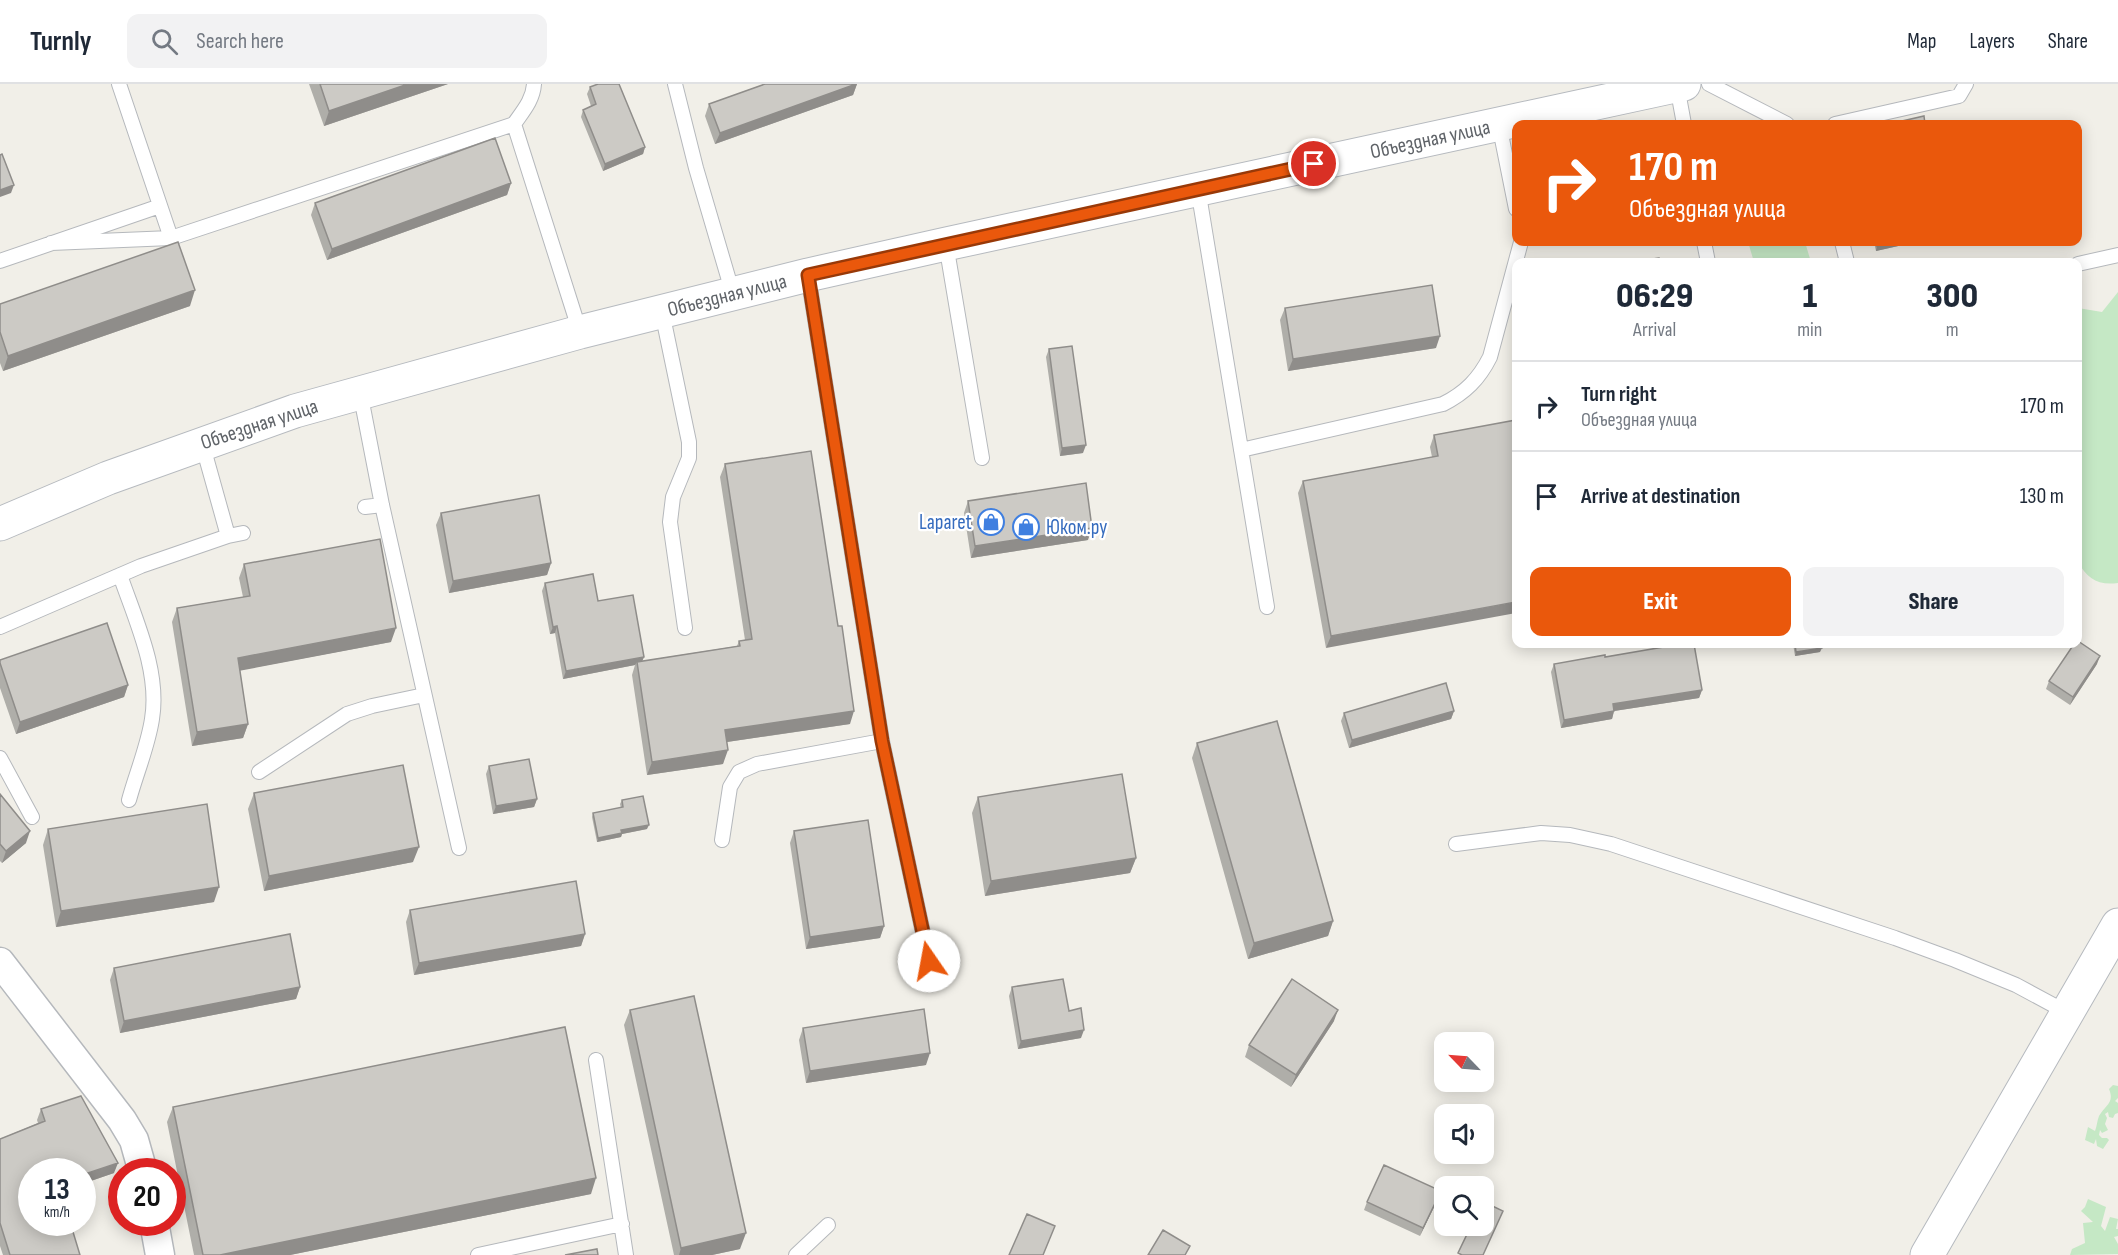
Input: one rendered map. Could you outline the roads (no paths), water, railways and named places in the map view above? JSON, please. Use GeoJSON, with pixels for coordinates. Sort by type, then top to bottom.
{"type":"FeatureCollection","features":[{"type":"Feature","properties":{"kind":"main road","name":"Объездная улица"},"geometry":{"type":"LineString","coordinates":[[1518,120],[1680,85]]}},
{"type":"Feature","properties":{"kind":"main road","name":"Объездная улица"},"geometry":{"type":"LineString","coordinates":[[0,524],[108,478],[295,411],[580,332],[808,275],[1512,121]]}},
{"type":"Feature","properties":{"kind":"main road"},"geometry":{"type":"LineString","coordinates":[[1927,1255],[2118,925]]}},
{"type":"Feature","properties":{"kind":"street"},"geometry":{"type":"LineString","coordinates":[[0,962],[122,1120],[134,1140],[139,1158]]}},
{"type":"Feature","properties":{"kind":"street"},"geometry":{"type":"LineString","coordinates":[[157,1236],[160,1255]]}},
{"type":"Feature","properties":{"kind":"lane"},"geometry":{"type":"LineString","coordinates":[[119,84],[171,238]]}},
{"type":"Feature","properties":{"kind":"lane"},"geometry":{"type":"LineString","coordinates":[[51,243],[171,238],[514,124],[534,93],[534,84]]}},
{"type":"Feature","properties":{"kind":"lane"},"geometry":{"type":"LineString","coordinates":[[675,84],[696,168],[733,294]]}},
{"type":"Feature","properties":{"kind":"lane"},"geometry":{"type":"LineString","coordinates":[[1709,84],[1779,120]]}},
{"type":"Feature","properties":{"kind":"lane"},"geometry":{"type":"LineString","coordinates":[[1853,120],[1959,96],[1966,84]]}},
{"type":"Feature","properties":{"kind":"lane"},"geometry":{"type":"LineString","coordinates":[[1680,85],[1684,120]]}},
{"type":"Feature","properties":{"kind":"lane"},"geometry":{"type":"LineString","coordinates":[[514,124],[580,332]]}},
{"type":"Feature","properties":{"kind":"lane"},"geometry":{"type":"LineString","coordinates":[[1499,124],[1512,189]]}},
{"type":"Feature","properties":{"kind":"lane"},"geometry":{"type":"LineString","coordinates":[[1198,189],[1267,607]]}},
{"type":"Feature","properties":{"kind":"lane"},"geometry":{"type":"LineString","coordinates":[[0,261],[160,206]]}},
{"type":"Feature","properties":{"kind":"lane"},"geometry":{"type":"LineString","coordinates":[[946,244],[982,458]]}},
{"type":"Feature","properties":{"kind":"lane"},"geometry":{"type":"LineString","coordinates":[[2082,263],[2118,255]]}},
{"type":"Feature","properties":{"kind":"lane"},"geometry":{"type":"LineString","coordinates":[[808,275],[882,741],[929,961]]}},
{"type":"Feature","properties":{"kind":"lane"},"geometry":{"type":"LineString","coordinates":[[1241,450],[1443,404],[1455,398],[1482,373],[1490,357],[1512,275]]}},
{"type":"Feature","properties":{"kind":"lane"},"geometry":{"type":"LineString","coordinates":[[662,312],[689,442],[689,458],[673,497],[670,522],[685,628]]}},
{"type":"Feature","properties":{"kind":"lane"},"geometry":{"type":"LineString","coordinates":[[360,392],[382,505],[459,848]]}},
{"type":"Feature","properties":{"kind":"lane"},"geometry":{"type":"LineString","coordinates":[[202,443],[228,536]]}},
{"type":"Feature","properties":{"kind":"lane"},"geometry":{"type":"LineString","coordinates":[[364,507],[382,505]]}},
{"type":"Feature","properties":{"kind":"lane"},"geometry":{"type":"LineString","coordinates":[[0,627],[120,575],[228,536],[243,533]]}},
{"type":"Feature","properties":{"kind":"lane"},"geometry":{"type":"LineString","coordinates":[[120,575],[150,665],[153,691],[152,719],[129,800]]}},
{"type":"Feature","properties":{"kind":"lane"},"geometry":{"type":"LineString","coordinates":[[259,772],[347,714],[424,695]]}},
{"type":"Feature","properties":{"kind":"lane"},"geometry":{"type":"LineString","coordinates":[[722,840],[730,787],[739,772],[757,764],[882,741]]}},
{"type":"Feature","properties":{"kind":"lane"},"geometry":{"type":"LineString","coordinates":[[0,758],[32,817]]}},
{"type":"Feature","properties":{"kind":"lane"},"geometry":{"type":"LineString","coordinates":[[1456,844],[1541,833],[1570,835],[1611,844],[1955,960],[2016,985],[2067,1013]]}},
{"type":"Feature","properties":{"kind":"lane"},"geometry":{"type":"LineString","coordinates":[[596,1060],[626,1255]]}},
{"type":"Feature","properties":{"kind":"lane"},"geometry":{"type":"LineString","coordinates":[[478,1255],[622,1224]]}},
{"type":"Feature","properties":{"kind":"lane"},"geometry":{"type":"LineString","coordinates":[[796,1255],[828,1225]]}},
{"type":"Feature","properties":{"kind":"place","name":"Laparet"},"geometry":{"type":"Point","coordinates":[991,522]}},
{"type":"Feature","properties":{"kind":"place","name":"Юком.ру"},"geometry":{"type":"Point","coordinates":[1026,527]}}]}
